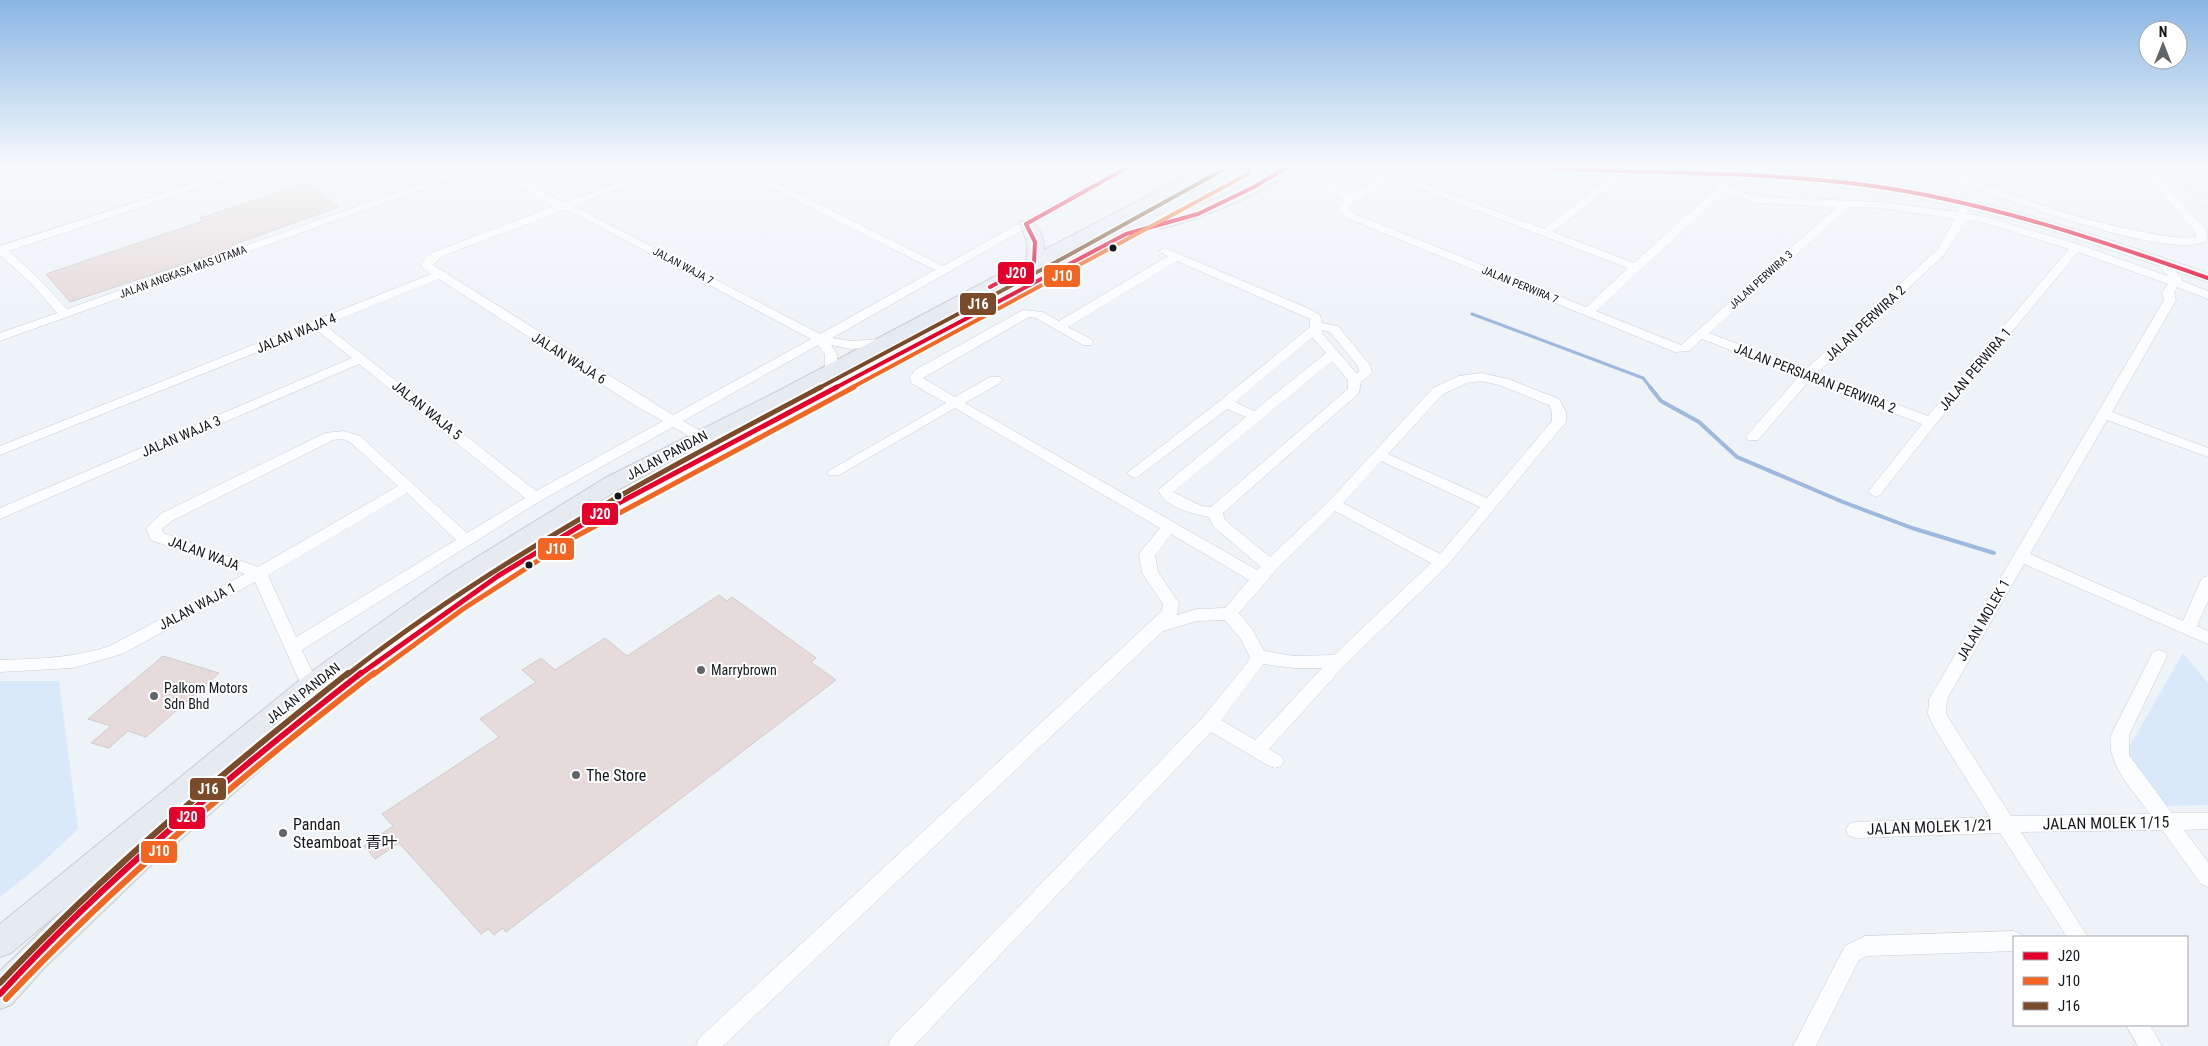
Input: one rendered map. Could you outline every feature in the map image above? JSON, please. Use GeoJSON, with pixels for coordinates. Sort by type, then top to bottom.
{"type":"FeatureCollection","features":[{"type":"Feature","properties":{"kind":"highway"},"geometry":{"type":"LineString","coordinates":[[1085,236],[1106,216]]}},
{"type":"Feature","properties":{"kind":"highway","name":"JALAN PANDAN"},"geometry":{"type":"LineString","coordinates":[[0,943],[310,686],[454,582],[613,483],[1123,216]]}},
{"type":"Feature","properties":{"kind":"highway","name":"JALAN PANDAN"},"geometry":{"type":"LineString","coordinates":[[0,994],[33,958],[136,861],[292,727],[378,660],[498,576],[613,506],[1158,216]]}},
{"type":"Feature","properties":{"kind":"highway"},"geometry":{"type":"LineString","coordinates":[[1126,234],[1173,216]]}},
{"type":"Feature","properties":{"kind":"highway"},"geometry":{"type":"LineString","coordinates":[[1126,234],[1191,216]]}},
{"type":"Feature","properties":{"kind":"highway"},"geometry":{"type":"LineString","coordinates":[[1026,224],[1034,232],[1038,244],[1034,263]]}},
{"type":"Feature","properties":{"kind":"main road"},"geometry":{"type":"LineString","coordinates":[[1999,216],[2052,226],[2208,279]]}},
{"type":"Feature","properties":{"kind":"main road"},"geometry":{"type":"LineString","coordinates":[[2042,216],[2208,264]]}},
{"type":"Feature","properties":{"kind":"main road"},"geometry":{"type":"LineString","coordinates":[[2127,241],[2208,271]]}},
{"type":"Feature","properties":{"kind":"street"},"geometry":{"type":"LineString","coordinates":[[65,314],[35,281],[1,249],[104,216]]}},
{"type":"Feature","properties":{"kind":"street","name":"JALAN ANGKASA MAS UTAMA"},"geometry":{"type":"LineString","coordinates":[[0,337],[342,216]]}},
{"type":"Feature","properties":{"kind":"street"},"geometry":{"type":"LineString","coordinates":[[438,275],[426,266],[429,260],[438,254],[537,216]]}},
{"type":"Feature","properties":{"kind":"street","name":"JALAN WAJA 7"},"geometry":{"type":"LineString","coordinates":[[587,216],[820,338],[851,345],[882,343]]}},
{"type":"Feature","properties":{"kind":"street"},"geometry":{"type":"LineString","coordinates":[[839,216],[948,267]]}},
{"type":"Feature","properties":{"kind":"street"},"geometry":{"type":"LineString","coordinates":[[847,216],[948,267]]}},
{"type":"Feature","properties":{"kind":"street"},"geometry":{"type":"LineString","coordinates":[[292,648],[535,498],[1041,216]]}},
{"type":"Feature","properties":{"kind":"street","name":"JALAN PERWIRA 7"},"geometry":{"type":"LineString","coordinates":[[1350,216],[1679,349],[1685,348],[1699,334]]}},
{"type":"Feature","properties":{"kind":"street"},"geometry":{"type":"LineString","coordinates":[[1496,216],[1635,267]]}},
{"type":"Feature","properties":{"kind":"street"},"geometry":{"type":"LineString","coordinates":[[1544,234],[1567,216]]}},
{"type":"Feature","properties":{"kind":"street"},"geometry":{"type":"LineString","coordinates":[[1588,312],[1689,216]]}},
{"type":"Feature","properties":{"kind":"street","name":"JALAN PERWIRA 3"},"geometry":{"type":"LineString","coordinates":[[1699,334],[1833,216]]}},
{"type":"Feature","properties":{"kind":"street","name":"JALAN PERWIRA 2"},"geometry":{"type":"LineString","coordinates":[[1754,437],[1808,376],[1941,252],[1960,216]]}},
{"type":"Feature","properties":{"kind":"street"},"geometry":{"type":"LineString","coordinates":[[1979,216],[1993,222],[2130,264],[2208,295]]}},
{"type":"Feature","properties":{"kind":"street"},"geometry":{"type":"LineString","coordinates":[[2066,216],[2102,226],[2160,238],[2188,242],[2202,239],[2202,232],[2188,216]]}},
{"type":"Feature","properties":{"kind":"street","name":"JALAN PERWIRA 1"},"geometry":{"type":"LineString","coordinates":[[1875,492],[1930,422],[2076,247]]}},
{"type":"Feature","properties":{"kind":"street"},"geometry":{"type":"LineString","coordinates":[[1059,327],[1171,254],[1316,318],[1318,326],[1316,334],[1355,380],[1354,390],[1220,506],[1215,513]]}},
{"type":"Feature","properties":{"kind":"street"},"geometry":{"type":"LineString","coordinates":[[2162,262],[2176,276],[2174,282]]}},
{"type":"Feature","properties":{"kind":"street","name":"JALAN WAJA 4"},"geometry":{"type":"LineString","coordinates":[[0,451],[438,275]]}},
{"type":"Feature","properties":{"kind":"street","name":"JALAN WAJA 6"},"geometry":{"type":"LineString","coordinates":[[438,275],[638,402],[701,436]]}},
{"type":"Feature","properties":{"kind":"street","name":"JALAN MOLEK 1"},"geometry":{"type":"LineString","coordinates":[[2170,300],[2182,299],[2196,281],[2208,279]]}},
{"type":"Feature","properties":{"kind":"street","name":"JALAN MOLEK 1"},"geometry":{"type":"LineString","coordinates":[[2077,936],[2003,824],[1944,729],[1937,714],[1938,699],[2170,300],[2168,293],[2174,282]]}},
{"type":"Feature","properties":{"kind":"street"},"geometry":{"type":"LineString","coordinates":[[1087,342],[1039,315],[1027,313],[916,377],[916,380],[1258,578]]}},
{"type":"Feature","properties":{"kind":"street","name":"JALAN WAJA 5"},"geometry":{"type":"LineString","coordinates":[[317,324],[535,498]]}},
{"type":"Feature","properties":{"kind":"street"},"geometry":{"type":"LineString","coordinates":[[1318,326],[1334,329],[1364,365],[1366,373],[1355,380]]}},
{"type":"Feature","properties":{"kind":"street"},"geometry":{"type":"LineString","coordinates":[[1134,473],[1226,403],[1318,326]]}},
{"type":"Feature","properties":{"kind":"street","name":"JALAN PERSIARAN PERWIRA 2"},"geometry":{"type":"LineString","coordinates":[[1699,334],[1930,422]]}},
{"type":"Feature","properties":{"kind":"street"},"geometry":{"type":"LineString","coordinates":[[820,338],[831,354],[831,370]]}},
{"type":"Feature","properties":{"kind":"street"},"geometry":{"type":"LineString","coordinates":[[1215,513],[1197,510],[1167,495],[1165,490],[1333,354]]}},
{"type":"Feature","properties":{"kind":"street","name":"JALAN WAJA 3"},"geometry":{"type":"LineString","coordinates":[[0,514],[362,358]]}},
{"type":"Feature","properties":{"kind":"street"},"geometry":{"type":"LineString","coordinates":[[1229,614],[1258,578],[1334,504],[1438,391],[1464,379],[1481,377],[1503,382],[1554,402],[1559,412],[1559,422],[1442,562],[1338,661],[1257,750]]}},
{"type":"Feature","properties":{"kind":"street"},"geometry":{"type":"LineString","coordinates":[[834,472],[995,380]]}},
{"type":"Feature","properties":{"kind":"street"},"geometry":{"type":"LineString","coordinates":[[1226,403],[1256,418]]}},
{"type":"Feature","properties":{"kind":"street"},"geometry":{"type":"LineString","coordinates":[[2104,414],[2208,453]]}},
{"type":"Feature","properties":{"kind":"street","name":"JALAN WAJA"},"geometry":{"type":"LineString","coordinates":[[259,573],[156,536],[154,528],[167,517],[330,436],[344,435],[355,439],[406,487]]}},
{"type":"Feature","properties":{"kind":"street"},"geometry":{"type":"LineString","coordinates":[[1379,455],[1489,505]]}},
{"type":"Feature","properties":{"kind":"street"},"geometry":{"type":"LineString","coordinates":[[406,487],[438,513],[465,540]]}},
{"type":"Feature","properties":{"kind":"street","name":"JALAN WAJA 1"},"geometry":{"type":"LineString","coordinates":[[0,666],[68,665],[92,660],[116,650],[259,573],[406,487]]}},
{"type":"Feature","properties":{"kind":"street"},"geometry":{"type":"LineString","coordinates":[[1334,504],[1442,562]]}},
{"type":"Feature","properties":{"kind":"street"},"geometry":{"type":"LineString","coordinates":[[1215,513],[1220,523],[1270,566]]}},
{"type":"Feature","properties":{"kind":"street"},"geometry":{"type":"LineString","coordinates":[[707,1046],[1170,613],[1171,602],[1150,573],[1147,554],[1169,527]]}},
{"type":"Feature","properties":{"kind":"street"},"geometry":{"type":"LineString","coordinates":[[2020,556],[2208,638]]}},
{"type":"Feature","properties":{"kind":"street"},"geometry":{"type":"LineString","coordinates":[[259,573],[273,600],[292,648],[310,686]]}},
{"type":"Feature","properties":{"kind":"street"},"geometry":{"type":"LineString","coordinates":[[2188,629],[2208,582]]}},
{"type":"Feature","properties":{"kind":"street"},"geometry":{"type":"LineString","coordinates":[[899,1046],[1209,722],[1254,666],[1258,656],[1246,631],[1229,614],[1198,615],[1157,627]]}},
{"type":"Feature","properties":{"kind":"street"},"geometry":{"type":"LineString","coordinates":[[1258,656],[1294,662],[1338,661]]}},
{"type":"Feature","properties":{"kind":"street"},"geometry":{"type":"LineString","coordinates":[[2159,656],[2120,735],[2118,747],[2120,757],[2208,878]]}},
{"type":"Feature","properties":{"kind":"street"},"geometry":{"type":"LineString","coordinates":[[1209,722],[1275,762]]}},
{"type":"Feature","properties":{"kind":"street","name":"JALAN MOLEK 1/15"},"geometry":{"type":"LineString","coordinates":[[2003,824],[2208,821]]}},
{"type":"Feature","properties":{"kind":"street","name":"JALAN MOLEK 1/21"},"geometry":{"type":"LineString","coordinates":[[1856,830],[2003,824]]}},
{"type":"Feature","properties":{"kind":"street"},"geometry":{"type":"LineString","coordinates":[[1804,1046],[1852,953],[1865,946],[2013,941]]}},
{"type":"Feature","properties":{"kind":"street"},"geometry":{"type":"LineString","coordinates":[[2138,1026],[2151,1046]]}},
{"type":"Feature","properties":{"kind":"shaded area"},"geometry":{"type":"Polygon","coordinates":[[[2183,653],[2208,683],[2208,805],[2165,806],[2125,754],[2183,653]]]}},
{"type":"Feature","properties":{"kind":"shaded area"},"geometry":{"type":"Polygon","coordinates":[[[0,681],[59,681],[78,829],[39,866],[0,897],[0,681]]]}},
{"type":"Feature","properties":{"kind":"building"},"geometry":{"type":"Polygon","coordinates":[[[207,216],[314,216],[229,246],[232,248],[70,302],[46,274],[203,221],[200,218],[207,216]]]}},
{"type":"Feature","properties":{"kind":"building","name":"The Store"},"geometry":{"type":"Polygon","coordinates":[[[719,595],[727,601],[732,597],[816,658],[811,662],[836,680],[506,932],[503,928],[494,935],[488,929],[481,934],[399,843],[375,859],[364,846],[393,826],[382,814],[499,737],[480,719],[536,682],[522,670],[541,658],[555,670],[605,638],[627,656],[719,595]]]}},
{"type":"Feature","properties":{"kind":"building","name":"Palkom Motors Sdn Bhd"},"geometry":{"type":"Polygon","coordinates":[[[163,656],[219,673],[146,737],[128,731],[109,748],[91,743],[111,726],[88,719],[163,656]]]}},
{"type":"Feature","properties":{"kind":"waterway"},"geometry":{"type":"LineString","coordinates":[[1472,314],[1643,378],[1651,388]]}},
{"type":"Feature","properties":{"kind":"waterway"},"geometry":{"type":"LineString","coordinates":[[1650,387],[1661,401],[1699,422],[1737,457],[1843,502],[1912,528],[1994,553]]}},
{"type":"Feature","properties":{"kind":"transit line","name":"J20"},"geometry":{"type":"LineString","coordinates":[[990,287],[1034,263],[1035,242],[1030,228],[1026,224],[1041,216]]}},
{"type":"Feature","properties":{"kind":"transit line","name":"J16"},"geometry":{"type":"LineString","coordinates":[[0,983],[49,932],[101,883],[242,760],[384,646],[458,593],[533,545],[644,482],[1141,216]]}},
{"type":"Feature","properties":{"kind":"transit line","name":"J10"},"geometry":{"type":"LineString","coordinates":[[6,999],[104,901],[244,778],[388,663],[501,583],[573,538],[647,497],[1172,216]]}},
{"type":"Feature","properties":{"kind":"transit line","name":"J20"},"geometry":{"type":"LineString","coordinates":[[0,994],[33,958],[136,861],[292,727],[378,660],[498,576],[613,506],[1126,234],[1191,216]]}},
{"type":"Feature","properties":{"kind":"transit line","name":"J20"},"geometry":{"type":"LineString","coordinates":[[2015,216],[2081,235],[2208,278]]}},
{"type":"Feature","properties":{"kind":"place","name":"Marrybrown"},"geometry":{"type":"Point","coordinates":[701,670]}},
{"type":"Feature","properties":{"kind":"place","name":"Palkom Motors Sdn Bhd"},"geometry":{"type":"Point","coordinates":[154,696]}},
{"type":"Feature","properties":{"kind":"place","name":"The Store"},"geometry":{"type":"Point","coordinates":[576,775]}},
{"type":"Feature","properties":{"kind":"place","name":"Pandan Steamboat 青叶"},"geometry":{"type":"Point","coordinates":[283,833]}}]}
